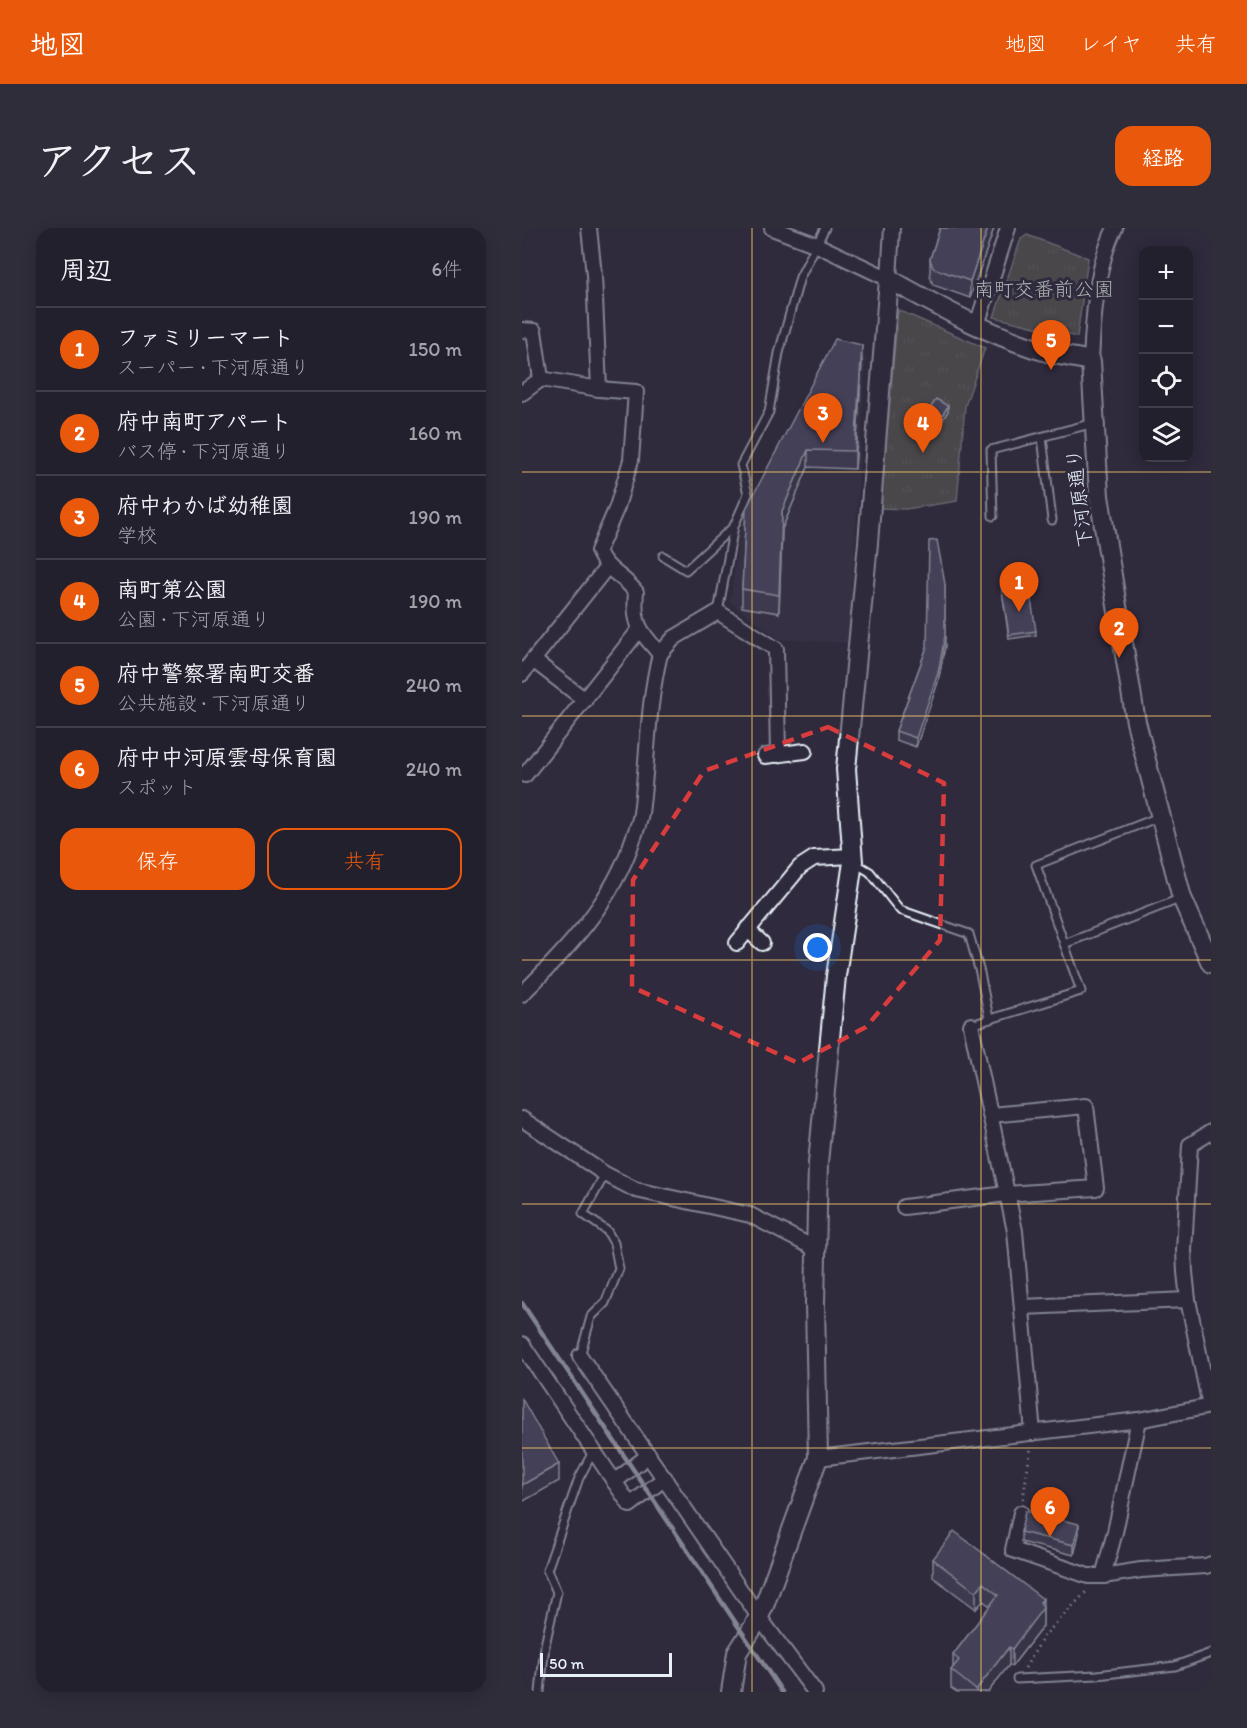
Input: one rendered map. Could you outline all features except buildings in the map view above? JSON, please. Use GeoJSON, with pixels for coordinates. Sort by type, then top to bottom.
{"type":"FeatureCollection","features":[{"type":"Feature","properties":{"kind":"street"},"geometry":{"type":"LineString","coordinates":[[589,228],[594,275],[599,389]]}},
{"type":"Feature","properties":{"kind":"street"},"geometry":{"type":"LineString","coordinates":[[772,228],[817,245],[889,279],[977,325],[1042,350],[1091,361],[1096,302],[1103,264],[1115,228]]}},
{"type":"Feature","properties":{"kind":"street"},"geometry":{"type":"LineString","coordinates":[[731,1692],[737,1653],[759,1617],[818,1458],[815,1355],[818,1163],[836,976],[853,859],[846,769],[868,543],[892,228]]}},
{"type":"Feature","properties":{"kind":"street"},"geometry":{"type":"LineString","coordinates":[[977,325],[1008,228]]}},
{"type":"Feature","properties":{"kind":"street"},"geometry":{"type":"LineString","coordinates":[[522,330],[534,331],[542,379]]}},
{"type":"Feature","properties":{"kind":"street","name":"下河原通り"},"geometry":{"type":"LineString","coordinates":[[1091,361],[1099,496],[1136,722],[1182,898],[1211,963]]}},
{"type":"Feature","properties":{"kind":"street"},"geometry":{"type":"LineString","coordinates":[[522,393],[542,379],[599,389],[636,392],[631,460],[617,507],[597,551],[607,567],[628,582],[636,592],[634,610],[639,630],[660,654]]}},
{"type":"Feature","properties":{"kind":"street"},"geometry":{"type":"LineString","coordinates":[[522,674],[607,567]]}},
{"type":"Feature","properties":{"kind":"street"},"geometry":{"type":"LineString","coordinates":[[522,994],[556,961],[599,908],[625,864],[641,815],[654,680],[660,654],[674,638],[718,612],[776,649],[771,756],[805,751]]}},
{"type":"Feature","properties":{"kind":"street"},"geometry":{"type":"LineString","coordinates":[[525,775],[639,630]]}},
{"type":"Feature","properties":{"kind":"street"},"geometry":{"type":"LineString","coordinates":[[533,660],[585,700]]}},
{"type":"Feature","properties":{"kind":"street"},"geometry":{"type":"LineString","coordinates":[[737,943],[800,867],[814,858],[853,859]]}},
{"type":"Feature","properties":{"kind":"street"},"geometry":{"type":"LineString","coordinates":[[747,929],[762,943]]}},
{"type":"Feature","properties":{"kind":"street"},"geometry":{"type":"LineString","coordinates":[[971,1025],[1015,1231],[1033,1433]]}},
{"type":"Feature","properties":{"kind":"street"},"geometry":{"type":"LineString","coordinates":[[904,1207],[1006,1194],[1096,1188],[1086,1106],[990,1115]]}},
{"type":"Feature","properties":{"kind":"street"},"geometry":{"type":"LineString","coordinates":[[522,1119],[605,1174],[636,1190],[750,1215],[816,1248]]}},
{"type":"Feature","properties":{"kind":"street"},"geometry":{"type":"LineString","coordinates":[[818,1458],[1139,1420],[1210,1406],[1188,1300],[1184,1250],[1190,1145],[1211,1132]]}},
{"type":"Feature","properties":{"kind":"street"},"geometry":{"type":"LineString","coordinates":[[1022,1307],[1188,1300]]}},
{"type":"Feature","properties":{"kind":"street"},"geometry":{"type":"LineString","coordinates":[[522,1344],[630,1505],[665,1478]]}},
{"type":"Feature","properties":{"kind":"street"},"geometry":{"type":"LineString","coordinates":[[580,1356],[759,1617],[815,1692]]}},
{"type":"Feature","properties":{"kind":"street"},"geometry":{"type":"LineString","coordinates":[[1103,1576],[1139,1420]]}},
{"type":"Feature","properties":{"kind":"street"},"geometry":{"type":"LineString","coordinates":[[614,1482],[649,1455]]}},
{"type":"Feature","properties":{"kind":"street"},"geometry":{"type":"LineString","coordinates":[[1021,1513],[1013,1550],[1088,1576],[1211,1564]]}},
{"type":"Feature","properties":{"kind":"lane"},"geometry":{"type":"LineString","coordinates":[[718,612],[734,526],[748,494],[741,465],[769,412],[779,353],[800,277],[825,228]]}},
{"type":"Feature","properties":{"kind":"lane"},"geometry":{"type":"LineString","coordinates":[[993,516],[991,450],[1094,423]]}},
{"type":"Feature","properties":{"kind":"lane"},"geometry":{"type":"LineString","coordinates":[[1042,437],[1052,520]]}},
{"type":"Feature","properties":{"kind":"lane"},"geometry":{"type":"LineString","coordinates":[[663,556],[687,570],[734,526]]}},
{"type":"Feature","properties":{"kind":"lane"},"geometry":{"type":"LineString","coordinates":[[971,1025],[1081,991],[1036,865],[1161,816]]}},
{"type":"Feature","properties":{"kind":"lane"},"geometry":{"type":"LineString","coordinates":[[853,859],[870,872],[900,910],[969,934],[989,1018]]}},
{"type":"Feature","properties":{"kind":"lane"},"geometry":{"type":"LineString","coordinates":[[1064,944],[1182,898]]}},
{"type":"Feature","properties":{"kind":"lane"},"geometry":{"type":"LineString","coordinates":[[580,1356],[591,1317],[605,1303],[619,1269],[614,1243],[607,1231],[583,1214],[605,1174]]}},
{"type":"Feature","properties":{"kind":"lane"},"geometry":{"type":"LineString","coordinates":[[540,1692],[544,1645],[557,1592],[547,1570],[579,1478],[594,1450]]}},
{"type":"Feature","properties":{"kind":"lane"},"geometry":{"type":"LineString","coordinates":[[1017,1679],[1097,1675],[1175,1666],[1211,1653]]}},
{"type":"Feature","properties":{"kind":"path"},"geometry":{"type":"LineString","coordinates":[[1021,1513],[1033,1433]]}},
{"type":"Feature","properties":{"kind":"path"},"geometry":{"type":"LineString","coordinates":[[1017,1679],[1044,1636],[1103,1576]]}},
{"type":"Feature","properties":{"kind":"highlighted area"},"geometry":{"type":"Polygon","coordinates":[[[828,727],[944,783],[940,940],[866,1027],[798,1063],[632,987],[633,880],[704,771],[828,727]]]}},
{"type":"Feature","properties":{"kind":"shaded area"},"geometry":{"type":"Polygon","coordinates":[[[833,350],[866,357],[849,643],[779,639],[730,602],[740,529],[833,350]]]}},
{"type":"Feature","properties":{"kind":"green space","name":"南町交番前公園"},"geometry":{"type":"Polygon","coordinates":[[[1027,235],[1088,258],[1077,337],[994,317],[1021,239],[1027,235]]]}},
{"type":"Feature","properties":{"kind":"green space"},"geometry":{"type":"Polygon","coordinates":[[[898,310],[985,348],[965,406],[957,501],[906,509],[880,508],[898,310]]]}},
{"type":"Feature","properties":{"kind":"railway"},"geometry":{"type":"LineString","coordinates":[[522,1303],[782,1692]]}},
{"type":"Feature","properties":{"kind":"place","name":"府中警察署南町交番"},"geometry":{"type":"Point","coordinates":[1051,370]}},
{"type":"Feature","properties":{"kind":"place","name":"府中わかば幼稚園"},"geometry":{"type":"Point","coordinates":[823,443]}},
{"type":"Feature","properties":{"kind":"place","name":"南町第公園"},"geometry":{"type":"Point","coordinates":[923,453]}},
{"type":"Feature","properties":{"kind":"place","name":"ファミリーマート"},"geometry":{"type":"Point","coordinates":[1019,612]}},
{"type":"Feature","properties":{"kind":"place","name":"府中南町アパート"},"geometry":{"type":"Point","coordinates":[1119,658]}},
{"type":"Feature","properties":{"kind":"place","name":"府中中河原雲母保育園"},"geometry":{"type":"Point","coordinates":[1050,1537]}}]}
